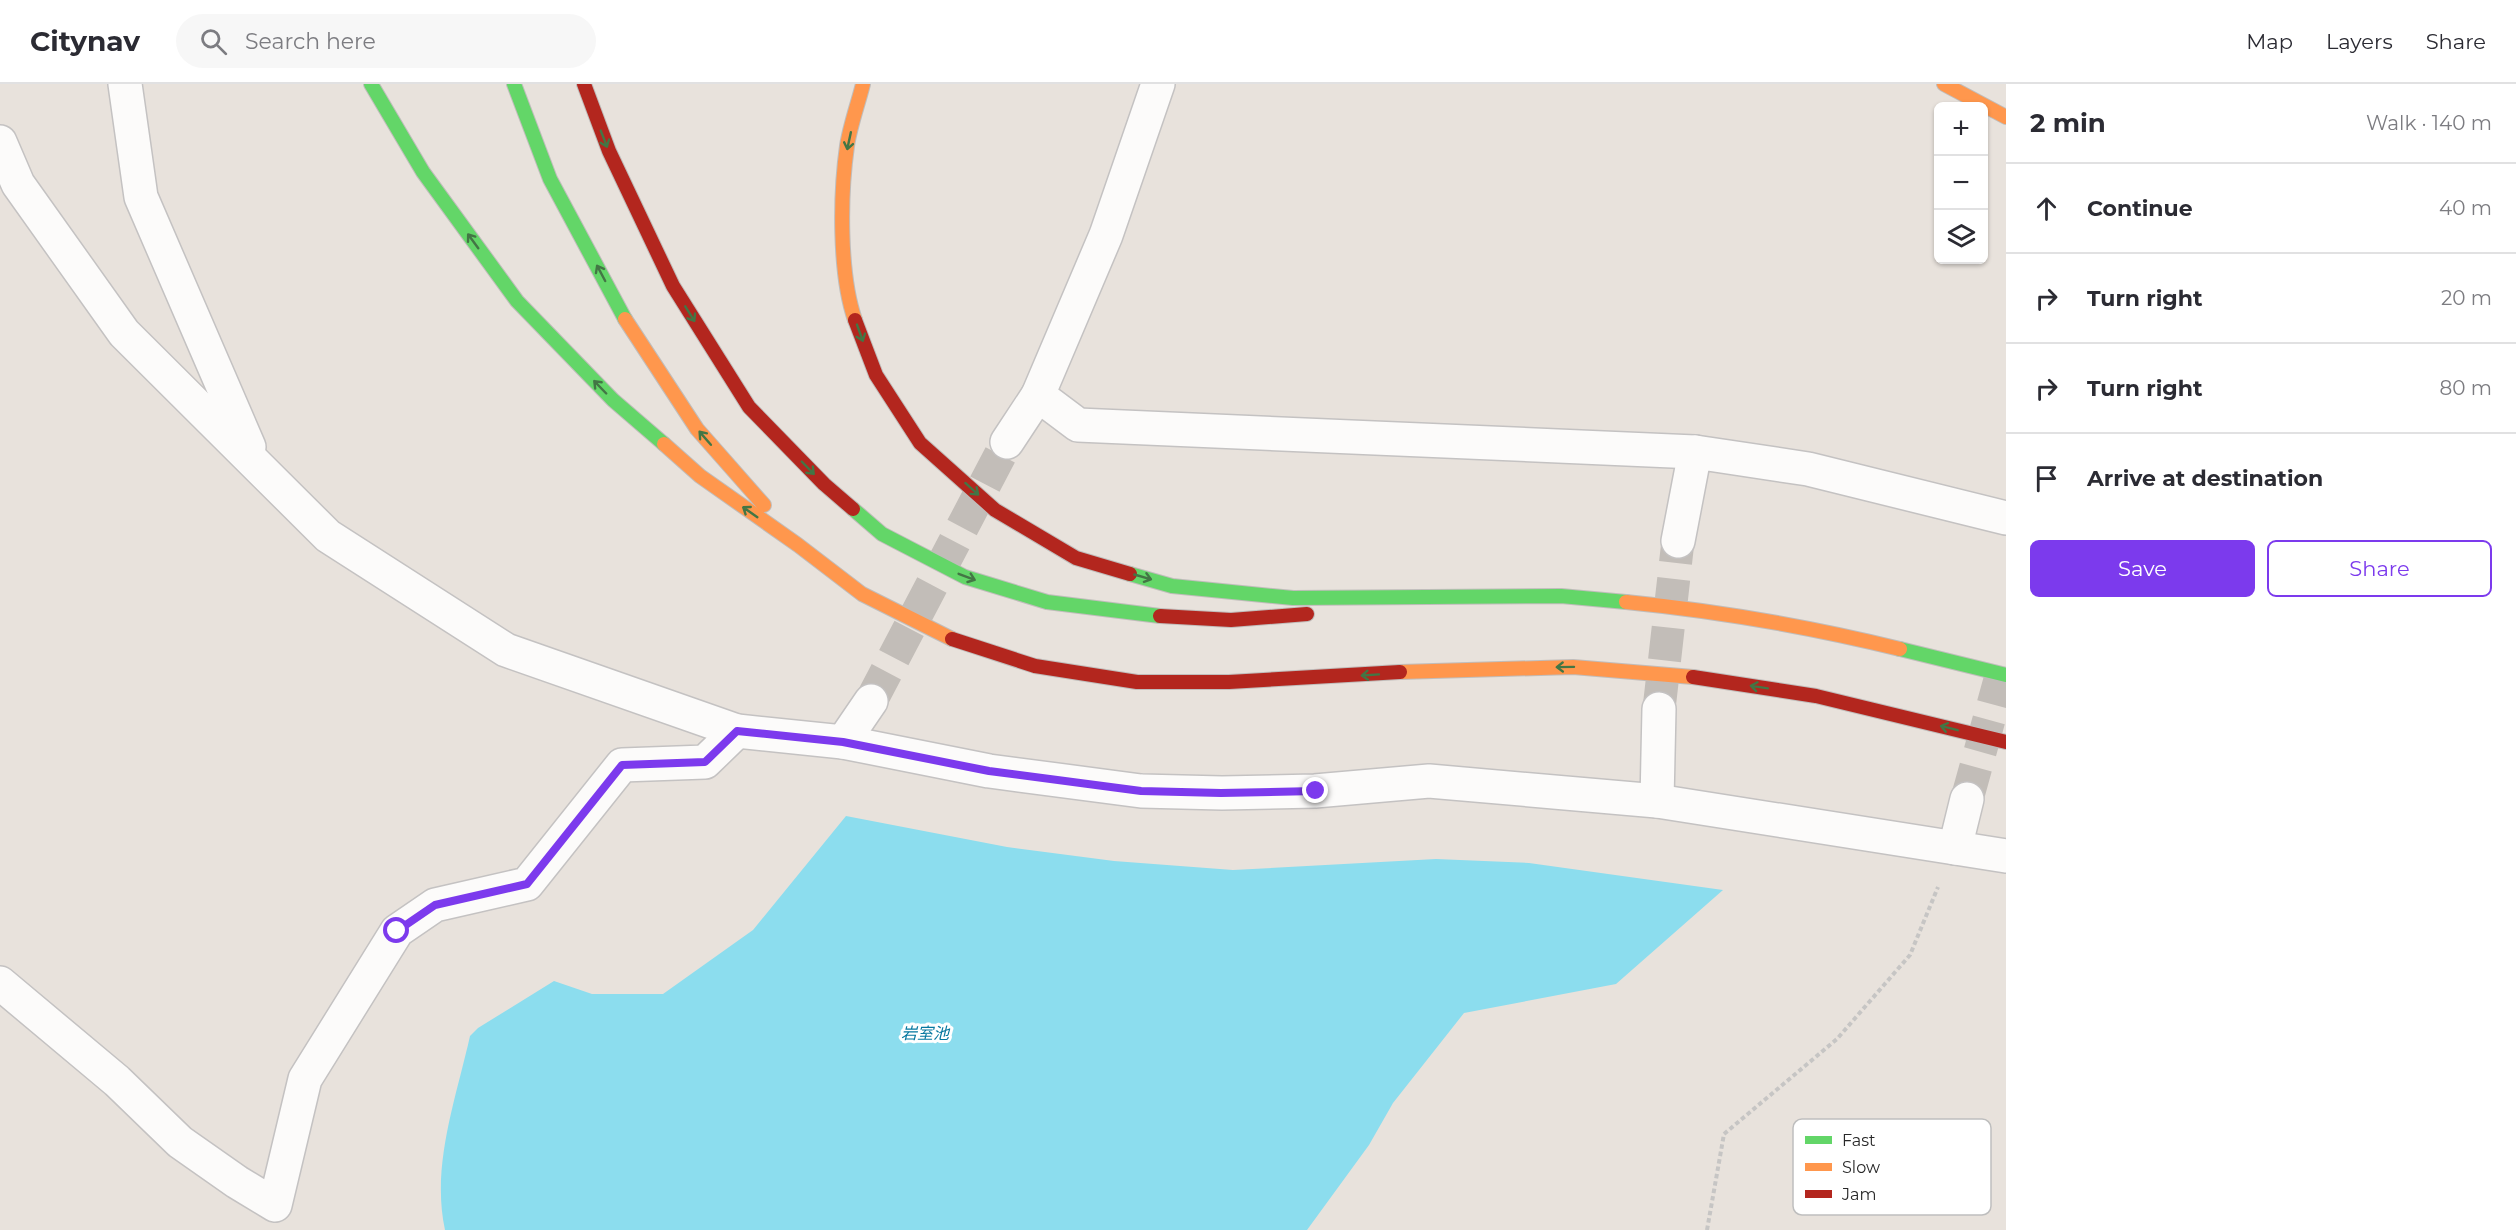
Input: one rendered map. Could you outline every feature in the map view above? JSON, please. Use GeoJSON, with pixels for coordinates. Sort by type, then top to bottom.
{"type":"FeatureCollection","features":[{"type":"Feature","properties":{"kind":"highway"},"geometry":{"type":"LineString","coordinates":[[370,84],[423,172],[517,302],[613,400],[692,469],[862,594],[933,631],[1035,666],[1137,682],[1229,682],[1462,669],[1573,667],[1698,678],[1816,696],[2006,742]]}},
{"type":"Feature","properties":{"kind":"highway"},"geometry":{"type":"LineString","coordinates":[[514,84],[550,179],[625,319],[697,429],[798,545]]}},
{"type":"Feature","properties":{"kind":"highway"},"geometry":{"type":"LineString","coordinates":[[584,84],[609,151],[673,286],[749,407],[824,484],[882,534],[965,577],[1047,602],[1140,615],[1231,620],[1317,614]]}},
{"type":"Feature","properties":{"kind":"highway"},"geometry":{"type":"LineString","coordinates":[[863,84],[847,146],[842,224],[849,302],[876,375],[920,443],[995,510],[1077,558],[1173,586],[1293,598],[1561,596],[1704,610],[1847,636],[2006,675]]}},
{"type":"Feature","properties":{"kind":"highway"},"geometry":{"type":"LineString","coordinates":[[1944,84],[2006,117]]}},
{"type":"Feature","properties":{"kind":"highway"},"geometry":{"type":"LineString","coordinates":[[1338,611],[1427,598]]}},
{"type":"Feature","properties":{"kind":"street"},"geometry":{"type":"LineString","coordinates":[[125,84],[141,197],[255,462]]}},
{"type":"Feature","properties":{"kind":"street"},"geometry":{"type":"LineString","coordinates":[[1007,442],[1038,395],[1106,235],[1158,84]]}},
{"type":"Feature","properties":{"kind":"street"},"geometry":{"type":"LineString","coordinates":[[0,142],[18,184],[124,333],[328,536],[506,650],[737,731],[843,742],[989,771],[1141,791],[1221,793],[1316,791],[1429,781],[1657,801],[2006,856]]}},
{"type":"Feature","properties":{"kind":"street"},"geometry":{"type":"LineString","coordinates":[[1038,395],[1078,424],[1695,452],[1808,470],[2006,518]]}},
{"type":"Feature","properties":{"kind":"street"},"geometry":{"type":"LineString","coordinates":[[1678,541],[1695,452]]}},
{"type":"Feature","properties":{"kind":"street"},"geometry":{"type":"LineString","coordinates":[[843,742],[871,701]]}},
{"type":"Feature","properties":{"kind":"street"},"geometry":{"type":"LineString","coordinates":[[1657,801],[1659,709]]}},
{"type":"Feature","properties":{"kind":"street"},"geometry":{"type":"LineString","coordinates":[[0,983],[117,1081],[180,1142],[237,1182],[275,1205],[305,1079],[397,931],[435,905],[527,884],[622,765],[705,762],[737,731]]}},
{"type":"Feature","properties":{"kind":"street"},"geometry":{"type":"LineString","coordinates":[[1955,848],[1967,799]]}},
{"type":"Feature","properties":{"kind":"path"},"geometry":{"type":"LineString","coordinates":[[1707,1230],[1724,1134],[1837,1039],[1910,955],[1955,848]]}},
{"type":"Feature","properties":{"kind":"water","name":"岩室池"},"geometry":{"type":"Polygon","coordinates":[[[846,816],[1007,847],[1114,861],[1233,870],[1436,859],[1529,863],[1723,890],[1616,984],[1464,1013],[1393,1103],[1369,1145],[1307,1230],[445,1230],[441,1206],[443,1157],[452,1108],[470,1036],[478,1028],[554,981],[592,994],[663,994],[753,930],[846,816]]]}},
{"type":"Feature","properties":{"kind":"tunnel"},"geometry":{"type":"LineString","coordinates":[[871,701],[1007,442]]}},
{"type":"Feature","properties":{"kind":"tunnel"},"geometry":{"type":"LineString","coordinates":[[1659,709],[1678,541]]}},
{"type":"Feature","properties":{"kind":"tunnel"},"geometry":{"type":"LineString","coordinates":[[1967,799],[2006,658]]}},
{"type":"Feature","properties":{"kind":"traffic: fast"},"geometry":{"type":"LineString","coordinates":[[371,84],[423,172],[517,301],[613,400],[664,444]]}},
{"type":"Feature","properties":{"kind":"traffic: fast"},"geometry":{"type":"LineString","coordinates":[[514,84],[550,179],[625,319]]}},
{"type":"Feature","properties":{"kind":"traffic: fast"},"geometry":{"type":"LineString","coordinates":[[853,509],[882,534],[965,577],[1047,602],[1160,616]]}},
{"type":"Feature","properties":{"kind":"traffic: fast"},"geometry":{"type":"LineString","coordinates":[[1130,574],[1172,586],[1293,598],[1561,596],[1626,602]]}},
{"type":"Feature","properties":{"kind":"traffic: fast"},"geometry":{"type":"LineString","coordinates":[[1900,649],[2006,675]]}},
{"type":"Feature","properties":{"kind":"traffic: slow"},"geometry":{"type":"LineString","coordinates":[[855,320],[846,280],[842,210],[847,146],[863,84]]}},
{"type":"Feature","properties":{"kind":"traffic: slow"},"geometry":{"type":"LineString","coordinates":[[1944,84],[2006,117]]}},
{"type":"Feature","properties":{"kind":"traffic: slow"},"geometry":{"type":"LineString","coordinates":[[625,319],[697,429],[764,505]]}},
{"type":"Feature","properties":{"kind":"traffic: slow"},"geometry":{"type":"LineString","coordinates":[[664,444],[700,476],[798,545],[862,594],[952,639]]}},
{"type":"Feature","properties":{"kind":"traffic: slow"},"geometry":{"type":"LineString","coordinates":[[1626,602],[1764,621],[1900,649]]}},
{"type":"Feature","properties":{"kind":"traffic: slow"},"geometry":{"type":"LineString","coordinates":[[1400,672],[1573,667],[1693,677]]}},
{"type":"Feature","properties":{"kind":"traffic: jam"},"geometry":{"type":"LineString","coordinates":[[584,84],[609,151],[673,286],[749,407],[824,484],[853,509]]}},
{"type":"Feature","properties":{"kind":"traffic: jam"},"geometry":{"type":"LineString","coordinates":[[855,320],[876,375],[920,443],[995,510],[1076,558],[1130,574]]}},
{"type":"Feature","properties":{"kind":"traffic: jam"},"geometry":{"type":"LineString","coordinates":[[1160,616],[1231,620],[1307,614]]}},
{"type":"Feature","properties":{"kind":"traffic: jam"},"geometry":{"type":"LineString","coordinates":[[952,639],[1035,666],[1137,682],[1229,682],[1400,672]]}},
{"type":"Feature","properties":{"kind":"traffic: jam"},"geometry":{"type":"LineString","coordinates":[[1693,677],[1816,696],[2006,742]]}},
{"type":"Feature","properties":{"kind":"route"},"geometry":{"type":"LineString","coordinates":[[397,931],[435,905],[527,884],[622,765],[705,762],[737,731],[843,742],[989,771],[1141,791],[1221,793],[1316,791]]}}]}
